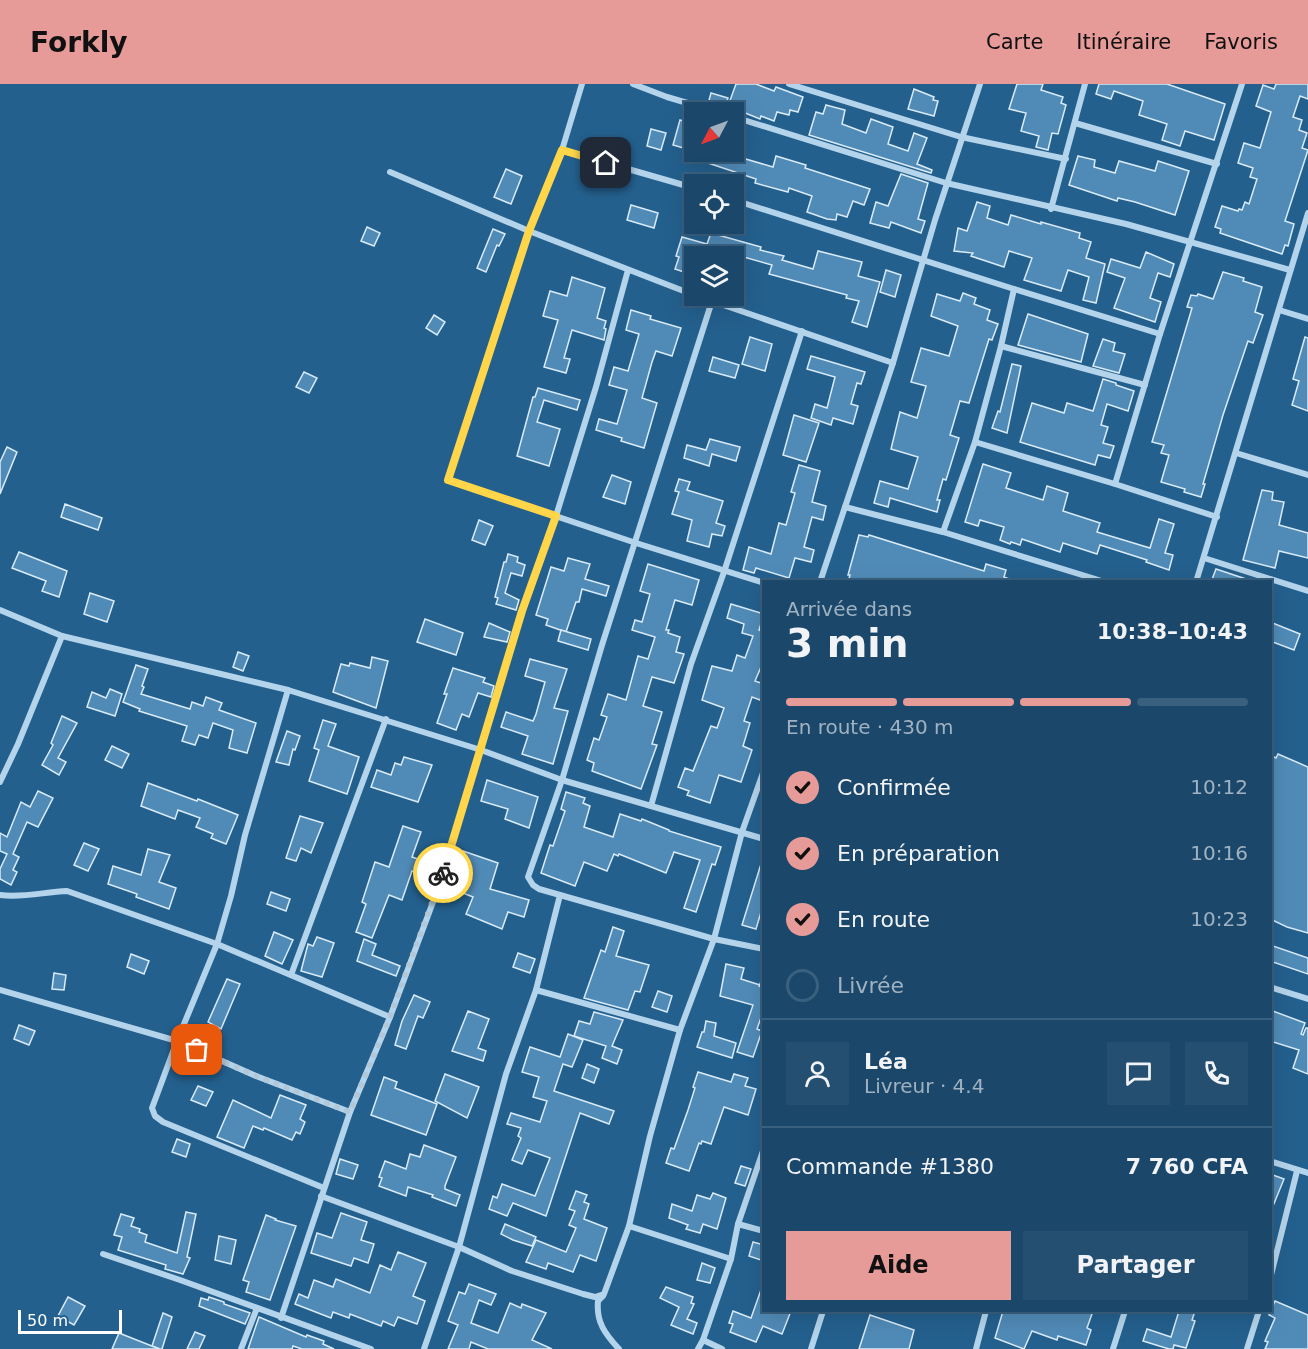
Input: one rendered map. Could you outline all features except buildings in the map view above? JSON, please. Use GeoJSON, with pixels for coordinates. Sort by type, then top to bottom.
{"type":"FeatureCollection","features":[{"type":"Feature","properties":{"kind":"street"},"geometry":{"type":"LineString","coordinates":[[582,84],[562,150],[529,231],[448,480],[724,572],[762,582]]}},
{"type":"Feature","properties":{"kind":"street"},"geometry":{"type":"LineString","coordinates":[[633,84],[684,102]]}},
{"type":"Feature","properties":{"kind":"street"},"geometry":{"type":"LineString","coordinates":[[789,84],[961,137],[1066,159]]}},
{"type":"Feature","properties":{"kind":"street"},"geometry":{"type":"LineString","coordinates":[[821,580],[893,363],[946,183],[980,84]]}},
{"type":"Feature","properties":{"kind":"street"},"geometry":{"type":"LineString","coordinates":[[1051,208],[1085,84]]}},
{"type":"Feature","properties":{"kind":"street"},"geometry":{"type":"LineString","coordinates":[[1115,484],[1160,334],[1242,84]]}},
{"type":"Feature","properties":{"kind":"street"},"geometry":{"type":"LineString","coordinates":[[744,120],[946,183],[1126,224],[1290,270]]}},
{"type":"Feature","properties":{"kind":"street"},"geometry":{"type":"LineString","coordinates":[[1075,123],[1217,164]]}},
{"type":"Feature","properties":{"kind":"street"},"geometry":{"type":"LineString","coordinates":[[562,150],[684,185]]}},
{"type":"Feature","properties":{"kind":"street"},"geometry":{"type":"LineString","coordinates":[[390,172],[529,231],[684,291]]}},
{"type":"Feature","properties":{"kind":"street"},"geometry":{"type":"LineString","coordinates":[[744,203],[1160,334]]}},
{"type":"Feature","properties":{"kind":"street"},"geometry":{"type":"LineString","coordinates":[[1197,580],[1308,213]]}},
{"type":"Feature","properties":{"kind":"street"},"geometry":{"type":"LineString","coordinates":[[281,1318],[350,1112],[390,1017],[442,878],[522,611],[556,516],[596,387],[628,270]]}},
{"type":"Feature","properties":{"kind":"street"},"geometry":{"type":"LineString","coordinates":[[943,532],[975,442],[1014,289]]}},
{"type":"Feature","properties":{"kind":"street"},"geometry":{"type":"LineString","coordinates":[[710,306],[602,645],[562,780],[528,877],[539,889],[714,939],[762,949]]}},
{"type":"Feature","properties":{"kind":"street"},"geometry":{"type":"LineString","coordinates":[[727,306],[893,363]]}},
{"type":"Feature","properties":{"kind":"street"},"geometry":{"type":"LineString","coordinates":[[1279,310],[1308,319]]}},
{"type":"Feature","properties":{"kind":"street"},"geometry":{"type":"LineString","coordinates":[[651,806],[691,664],[724,572],[802,331]]}},
{"type":"Feature","properties":{"kind":"street"},"geometry":{"type":"LineString","coordinates":[[1001,346],[1145,385]]}},
{"type":"Feature","properties":{"kind":"street"},"geometry":{"type":"LineString","coordinates":[[975,442],[1217,517]]}},
{"type":"Feature","properties":{"kind":"street"},"geometry":{"type":"LineString","coordinates":[[1236,453],[1308,475]]}},
{"type":"Feature","properties":{"kind":"street"},"geometry":{"type":"LineString","coordinates":[[845,507],[943,532],[1087,579]]}},
{"type":"Feature","properties":{"kind":"street"},"geometry":{"type":"LineString","coordinates":[[1204,558],[1308,591]]}},
{"type":"Feature","properties":{"kind":"street"},"geometry":{"type":"LineString","coordinates":[[0,609],[62,636],[288,690],[481,750],[562,780],[762,838]]}},
{"type":"Feature","properties":{"kind":"street"},"geometry":{"type":"LineString","coordinates":[[0,782],[62,636]]}},
{"type":"Feature","properties":{"kind":"street"},"geometry":{"type":"LineString","coordinates":[[288,690],[245,835],[217,944],[152,1108],[155,1116],[163,1122],[324,1188]]}},
{"type":"Feature","properties":{"kind":"street"},"geometry":{"type":"LineString","coordinates":[[291,975],[386,719]]}},
{"type":"Feature","properties":{"kind":"street"},"geometry":{"type":"LineString","coordinates":[[619,1349],[598,1321],[598,1301],[604,1294],[629,1226],[650,1136],[680,1030],[714,939],[742,832],[762,776]]}},
{"type":"Feature","properties":{"kind":"street"},"geometry":{"type":"LineString","coordinates":[[0,896],[27,897],[45,892],[67,891],[217,944],[390,1017]]}},
{"type":"Feature","properties":{"kind":"street"},"geometry":{"type":"LineString","coordinates":[[424,1349],[459,1247],[506,1074],[536,990],[560,895]]}},
{"type":"Feature","properties":{"kind":"street"},"geometry":{"type":"LineString","coordinates":[[1272,988],[1308,999]]}},
{"type":"Feature","properties":{"kind":"street"},"geometry":{"type":"LineString","coordinates":[[0,990],[177,1041],[256,1076],[350,1112]]}},
{"type":"Feature","properties":{"kind":"street"},"geometry":{"type":"LineString","coordinates":[[536,990],[680,1030]]}},
{"type":"Feature","properties":{"kind":"street"},"geometry":{"type":"LineString","coordinates":[[698,1349],[731,1259],[738,1224],[762,1154]]}},
{"type":"Feature","properties":{"kind":"street"},"geometry":{"type":"LineString","coordinates":[[1272,1162],[1308,1173]]}},
{"type":"Feature","properties":{"kind":"street"},"geometry":{"type":"LineString","coordinates":[[1272,1269],[1298,1171]]}},
{"type":"Feature","properties":{"kind":"street"},"geometry":{"type":"LineString","coordinates":[[321,1196],[459,1247],[512,1271],[583,1294],[595,1297],[604,1294]]}},
{"type":"Feature","properties":{"kind":"street"},"geometry":{"type":"LineString","coordinates":[[738,1224],[762,1230]]}},
{"type":"Feature","properties":{"kind":"street"},"geometry":{"type":"LineString","coordinates":[[629,1226],[731,1259]]}},
{"type":"Feature","properties":{"kind":"street"},"geometry":{"type":"LineString","coordinates":[[103,1254],[281,1318],[341,1336],[371,1349]]}},
{"type":"Feature","properties":{"kind":"street"},"geometry":{"type":"LineString","coordinates":[[241,1349],[257,1308]]}},
{"type":"Feature","properties":{"kind":"street"},"geometry":{"type":"LineString","coordinates":[[811,1349],[823,1312]]}},
{"type":"Feature","properties":{"kind":"street"},"geometry":{"type":"LineString","coordinates":[[976,1349],[986,1312]]}},
{"type":"Feature","properties":{"kind":"street"},"geometry":{"type":"LineString","coordinates":[[1113,1349],[1125,1312]]}},
{"type":"Feature","properties":{"kind":"street"},"geometry":{"type":"LineString","coordinates":[[1247,1349],[1259,1312]]}},
{"type":"Feature","properties":{"kind":"street"},"geometry":{"type":"LineString","coordinates":[[703,1340],[722,1349]]}},
{"type":"Feature","properties":{"kind":"way so far"},"geometry":{"type":"LineString","coordinates":[[197,1050],[256,1076],[350,1112],[390,1017],[443,873]]}},
{"type":"Feature","properties":{"kind":"route"},"geometry":{"type":"LineString","coordinates":[[443,873],[522,611],[556,516],[448,480],[529,231],[562,150],[606,163]]}}]}
